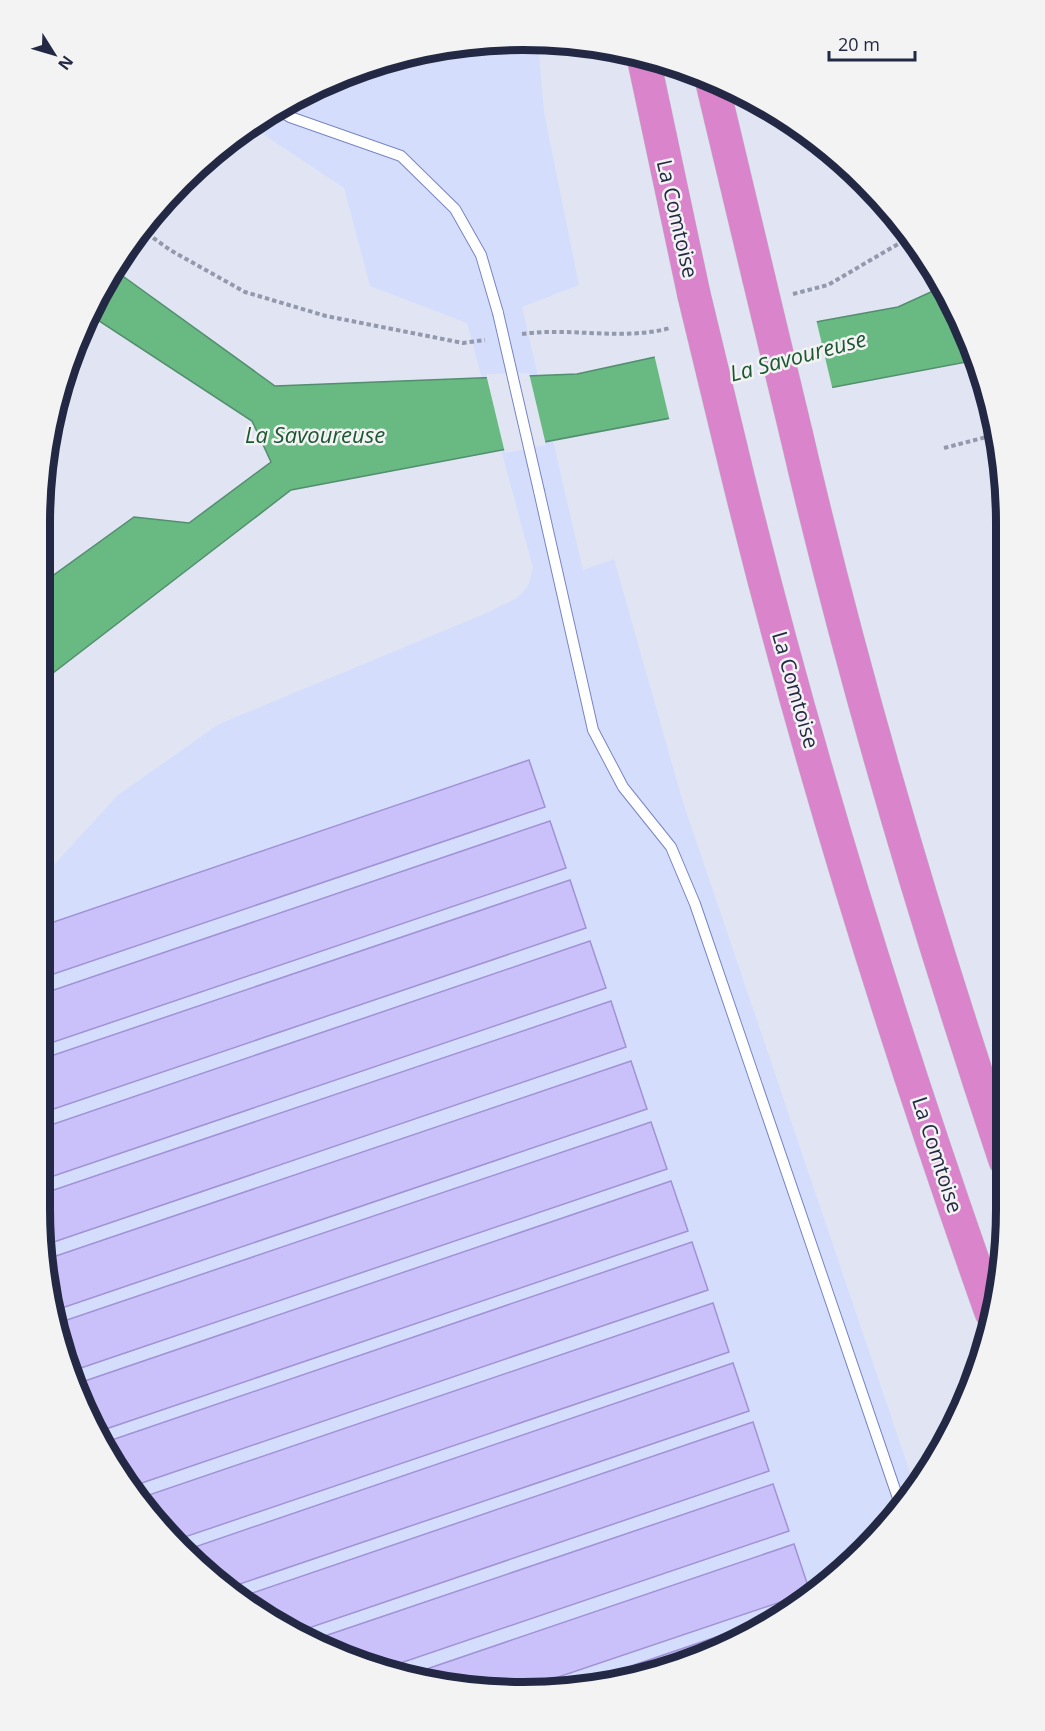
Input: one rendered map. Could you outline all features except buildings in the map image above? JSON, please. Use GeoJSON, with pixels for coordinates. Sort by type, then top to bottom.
{"type":"FeatureCollection","features":[{"type":"Feature","properties":{"kind":"highway","name":"La Comtoise"},"geometry":{"type":"LineString","coordinates":[[645,66],[694,295],[762,577],[870,946],[986,1298]]}},
{"type":"Feature","properties":{"kind":"highway"},"geometry":{"type":"LineString","coordinates":[[715,91],[771,288],[796,433],[835,598],[878,755],[996,1132]]}},
{"type":"Feature","properties":{"kind":"lane"},"geometry":{"type":"LineString","coordinates":[[285,114],[401,156],[455,209],[481,255],[498,313],[593,730],[623,787],[672,847],[695,904],[897,1497]]}},
{"type":"Feature","properties":{"kind":"path"},"geometry":{"type":"LineString","coordinates":[[148,234],[170,250],[245,292],[326,316],[464,343],[495,338]]}},
{"type":"Feature","properties":{"kind":"path"},"geometry":{"type":"LineString","coordinates":[[771,288],[828,285],[903,241]]}},
{"type":"Feature","properties":{"kind":"path"},"geometry":{"type":"LineString","coordinates":[[516,335],[548,330],[648,334],[682,325]]}},
{"type":"Feature","properties":{"kind":"path"},"geometry":{"type":"LineString","coordinates":[[944,448],[987,437]]}},
{"type":"Feature","properties":{"kind":"shaded area"},"geometry":{"type":"Polygon","coordinates":[[[539,51],[544,112],[579,285],[522,307],[583,570],[614,559],[682,799],[912,1477],[857,1543],[810,1584],[785,1602],[732,1633],[704,1645],[675,1656],[615,1672],[522,1682],[430,1672],[370,1656],[341,1645],[313,1633],[260,1602],[235,1584],[188,1543],[147,1496],[129,1471],[98,1418],[86,1390],[75,1361],[59,1301],[51,1239],[50,1208],[50,869],[118,795],[219,724],[482,615],[517,598],[528,586],[533,568],[467,323],[370,286],[344,188],[258,131],[313,98],[370,75],[400,66],[461,54],[539,51]]]}},
{"type":"Feature","properties":{"kind":"water","name":"La Savoureuse"},"geometry":{"type":"Polygon","coordinates":[[[120,274],[275,386],[577,374],[821,321],[898,307],[934,290],[947,313],[967,362],[291,490],[50,675],[50,578],[134,517],[189,523],[271,462],[252,421],[96,319],[120,274]]]}},
{"type":"Feature","properties":{"kind":"pier"},"geometry":{"type":"Polygon","coordinates":[[[816,319],[833,391],[670,422],[654,354],[816,319]]]}},
{"type":"Feature","properties":{"kind":"pier"},"geometry":{"type":"Polygon","coordinates":[[[529,373],[546,445],[505,453],[486,374],[529,373]]]}}]}
